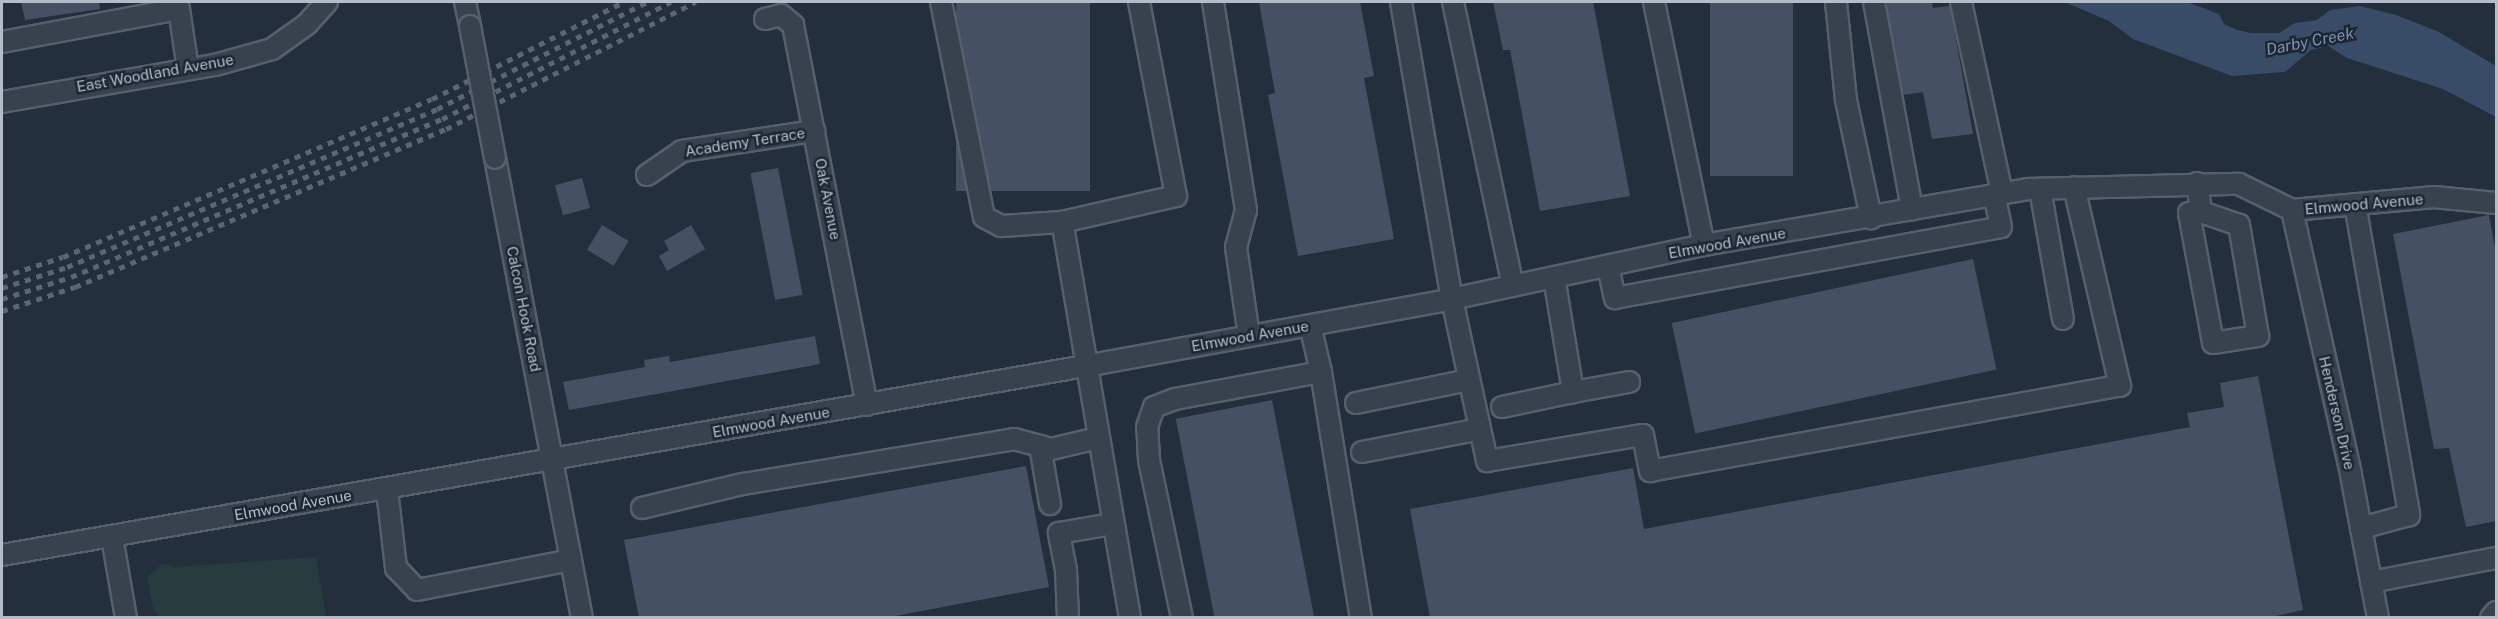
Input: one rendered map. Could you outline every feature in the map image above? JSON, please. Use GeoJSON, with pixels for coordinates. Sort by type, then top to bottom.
{"type":"FeatureCollection","features":[{"type":"Feature","properties":{"kind":"street","name":"East Woodland Avenue"},"geometry":{"type":"LineString","coordinates":[[2,102],[189,69],[272,49],[307,24],[327,2]]}},
{"type":"Feature","properties":{"kind":"street","name":"Calcon Hook Road"},"geometry":{"type":"LineString","coordinates":[[465,2],[582,618]]}},
{"type":"Feature","properties":{"kind":"street"},"geometry":{"type":"LineString","coordinates":[[940,2],[984,217],[1001,226],[1062,222],[1176,196],[1139,2]]}},
{"type":"Feature","properties":{"kind":"street"},"geometry":{"type":"LineString","coordinates":[[1213,2],[1246,210],[1236,247],[1249,336]]}},
{"type":"Feature","properties":{"kind":"street"},"geometry":{"type":"LineString","coordinates":[[1401,2],[1452,299],[1486,461],[1643,435],[1650,471],[2120,386],[2074,187]]}},
{"type":"Feature","properties":{"kind":"street"},"geometry":{"type":"LineString","coordinates":[[1453,2],[1513,286]]}},
{"type":"Feature","properties":{"kind":"street"},"geometry":{"type":"LineString","coordinates":[[1654,2],[1704,245]]}},
{"type":"Feature","properties":{"kind":"street"},"geometry":{"type":"LineString","coordinates":[[1836,2],[1846,100],[1871,218]]}},
{"type":"Feature","properties":{"kind":"street"},"geometry":{"type":"LineString","coordinates":[[1874,2],[1912,210]]}},
{"type":"Feature","properties":{"kind":"street"},"geometry":{"type":"LineString","coordinates":[[1608,266],[1616,298],[2001,227],[1998,195],[1961,2]]}},
{"type":"Feature","properties":{"kind":"street"},"geometry":{"type":"LineString","coordinates":[[2,42],[178,5],[189,69]]}},
{"type":"Feature","properties":{"kind":"street","name":"Oak Avenue"},"geometry":{"type":"LineString","coordinates":[[765,19],[781,15],[793,25],[867,405]]}},
{"type":"Feature","properties":{"kind":"street","name":"Academy Terrace"},"geometry":{"type":"LineString","coordinates":[[647,175],[682,151],[815,130]]}},
{"type":"Feature","properties":{"kind":"street"},"geometry":{"type":"LineString","coordinates":[[2197,183],[2201,212]]}},
{"type":"Feature","properties":{"kind":"street","name":"Elmwood Avenue"},"geometry":{"type":"LineString","coordinates":[[2,555],[387,490],[1085,366],[1452,299],[1704,245],[2040,189],[2197,183],[2239,184],[2292,210],[2434,197],[2496,203]]}},
{"type":"Feature","properties":{"kind":"street"},"geometry":{"type":"LineString","coordinates":[[2040,189],[2062,319]]}},
{"type":"Feature","properties":{"kind":"street"},"geometry":{"type":"LineString","coordinates":[[2355,204],[2409,515],[2361,528]]}},
{"type":"Feature","properties":{"kind":"street","name":"Henderson Drive"},"geometry":{"type":"LineString","coordinates":[[2292,210],[2361,528],[2378,618]]}},
{"type":"Feature","properties":{"kind":"street"},"geometry":{"type":"LineString","coordinates":[[2201,212],[2239,225],[2258,336],[2213,343],[2188,213],[2201,212]]}},
{"type":"Feature","properties":{"kind":"street"},"geometry":{"type":"LineString","coordinates":[[1062,222],[1130,618]]}},
{"type":"Feature","properties":{"kind":"street"},"geometry":{"type":"LineString","coordinates":[[1811,227],[1818,261]]}},
{"type":"Feature","properties":{"kind":"street"},"geometry":{"type":"LineString","coordinates":[[1554,277],[1573,392]]}},
{"type":"Feature","properties":{"kind":"street"},"geometry":{"type":"LineString","coordinates":[[1310,325],[1321,372],[1361,618]]}},
{"type":"Feature","properties":{"kind":"street"},"geometry":{"type":"LineString","coordinates":[[1182,618],[1149,460],[1147,427],[1154,407],[1175,399],[1321,372]]}},
{"type":"Feature","properties":{"kind":"street"},"geometry":{"type":"LineString","coordinates":[[1356,403],[1469,380]]}},
{"type":"Feature","properties":{"kind":"street"},"geometry":{"type":"LineString","coordinates":[[1502,407],[1629,382]]}},
{"type":"Feature","properties":{"kind":"street"},"geometry":{"type":"LineString","coordinates":[[1362,452],[1480,429]]}},
{"type":"Feature","properties":{"kind":"street"},"geometry":{"type":"LineString","coordinates":[[642,508],[743,484],[1014,439],[1051,449],[1098,438]]}},
{"type":"Feature","properties":{"kind":"street"},"geometry":{"type":"LineString","coordinates":[[1040,446],[1050,504]]}},
{"type":"Feature","properties":{"kind":"street"},"geometry":{"type":"LineString","coordinates":[[387,490],[396,568],[417,590],[571,560]]}},
{"type":"Feature","properties":{"kind":"street"},"geometry":{"type":"LineString","coordinates":[[1068,618],[1066,570],[1059,532],[1113,524]]}},
{"type":"Feature","properties":{"kind":"street"},"geometry":{"type":"LineString","coordinates":[[112,537],[126,618]]}},
{"type":"Feature","properties":{"kind":"street"},"geometry":{"type":"LineString","coordinates":[[2371,582],[2496,558]]}},
{"type":"Feature","properties":{"kind":"street"},"geometry":{"type":"LineString","coordinates":[[2492,618],[2496,612]]}},
{"type":"Feature","properties":{"kind":"green space"},"geometry":{"type":"Polygon","coordinates":[[[316,557],[326,617],[158,618],[157,611],[154,612],[147,577],[162,564],[175,567],[316,557]]]}},
{"type":"Feature","properties":{"kind":"water","name":"Darby Creek"},"geometry":{"type":"Polygon","coordinates":[[[2065,2],[2187,2],[2219,14],[2224,24],[2251,33],[2279,33],[2295,23],[2317,20],[2330,10],[2360,6],[2396,15],[2437,31],[2496,66],[2496,117],[2443,89],[2347,58],[2328,46],[2311,50],[2285,72],[2232,76],[2133,39],[2109,21],[2065,2]]]}},
{"type":"Feature","properties":{"kind":"building"},"geometry":{"type":"Polygon","coordinates":[[[21,2],[99,2],[100,9],[25,20],[21,2]]]}},
{"type":"Feature","properties":{"kind":"building"},"geometry":{"type":"Polygon","coordinates":[[[956,2],[1090,2],[1090,191],[956,191],[956,2]]]}},
{"type":"Feature","properties":{"kind":"building"},"geometry":{"type":"Polygon","coordinates":[[[1259,2],[1360,2],[1374,76],[1364,78],[1394,239],[1298,256],[1268,95],[1275,93],[1259,2]]]}},
{"type":"Feature","properties":{"kind":"building"},"geometry":{"type":"Polygon","coordinates":[[[1493,2],[1593,2],[1630,196],[1540,211],[1510,50],[1503,50],[1493,2]]]}},
{"type":"Feature","properties":{"kind":"building"},"geometry":{"type":"Polygon","coordinates":[[[1710,2],[1793,2],[1793,176],[1710,176],[1710,2]]]}},
{"type":"Feature","properties":{"kind":"building"},"geometry":{"type":"Polygon","coordinates":[[[1886,2],[1932,2],[1933,8],[1950,6],[1973,134],[1932,139],[1923,92],[1903,95],[1886,2]]]}},
{"type":"Feature","properties":{"kind":"building"},"geometry":{"type":"Polygon","coordinates":[[[778,168],[803,295],[775,300],[751,173],[778,168]]]}},
{"type":"Feature","properties":{"kind":"building"},"geometry":{"type":"Polygon","coordinates":[[[582,178],[590,208],[563,215],[555,185],[582,178]]]}},
{"type":"Feature","properties":{"kind":"building"},"geometry":{"type":"Polygon","coordinates":[[[2489,215],[2496,253],[2496,521],[2466,527],[2449,448],[2434,449],[2393,234],[2489,215]]]}},
{"type":"Feature","properties":{"kind":"building"},"geometry":{"type":"Polygon","coordinates":[[[602,225],[629,241],[614,266],[587,250],[602,225]]]}},
{"type":"Feature","properties":{"kind":"building"},"geometry":{"type":"Polygon","coordinates":[[[691,225],[705,249],[667,271],[659,256],[669,250],[664,241],[691,225]]]}},
{"type":"Feature","properties":{"kind":"building"},"geometry":{"type":"Polygon","coordinates":[[[1973,259],[1996,370],[1695,434],[1672,323],[1973,259]]]}},
{"type":"Feature","properties":{"kind":"building"},"geometry":{"type":"Polygon","coordinates":[[[815,336],[820,364],[569,410],[563,382],[645,367],[644,360],[669,356],[670,362],[815,336]]]}},
{"type":"Feature","properties":{"kind":"building"},"geometry":{"type":"Polygon","coordinates":[[[2258,376],[2303,610],[2266,618],[1430,618],[1410,509],[1633,468],[1644,529],[2190,427],[2187,413],[2224,407],[2220,383],[2258,376]]]}},
{"type":"Feature","properties":{"kind":"building"},"geometry":{"type":"Polygon","coordinates":[[[1272,400],[1314,618],[1215,618],[1176,419],[1272,400]]]}},
{"type":"Feature","properties":{"kind":"building"},"geometry":{"type":"Polygon","coordinates":[[[1026,466],[1049,587],[885,618],[639,618],[624,540],[1026,466]]]}},
{"type":"Feature","properties":{"kind":"railway"},"geometry":{"type":"LineString","coordinates":[[2,277],[63,257],[432,99],[623,2]]}},
{"type":"Feature","properties":{"kind":"railway"},"geometry":{"type":"LineString","coordinates":[[2,288],[67,267],[437,109],[647,2]]}},
{"type":"Feature","properties":{"kind":"railway"},"geometry":{"type":"LineString","coordinates":[[2,299],[71,277],[442,119],[671,2]]}},
{"type":"Feature","properties":{"kind":"railway"},"geometry":{"type":"LineString","coordinates":[[2,311],[75,287],[446,129],[695,2]]}}]}
